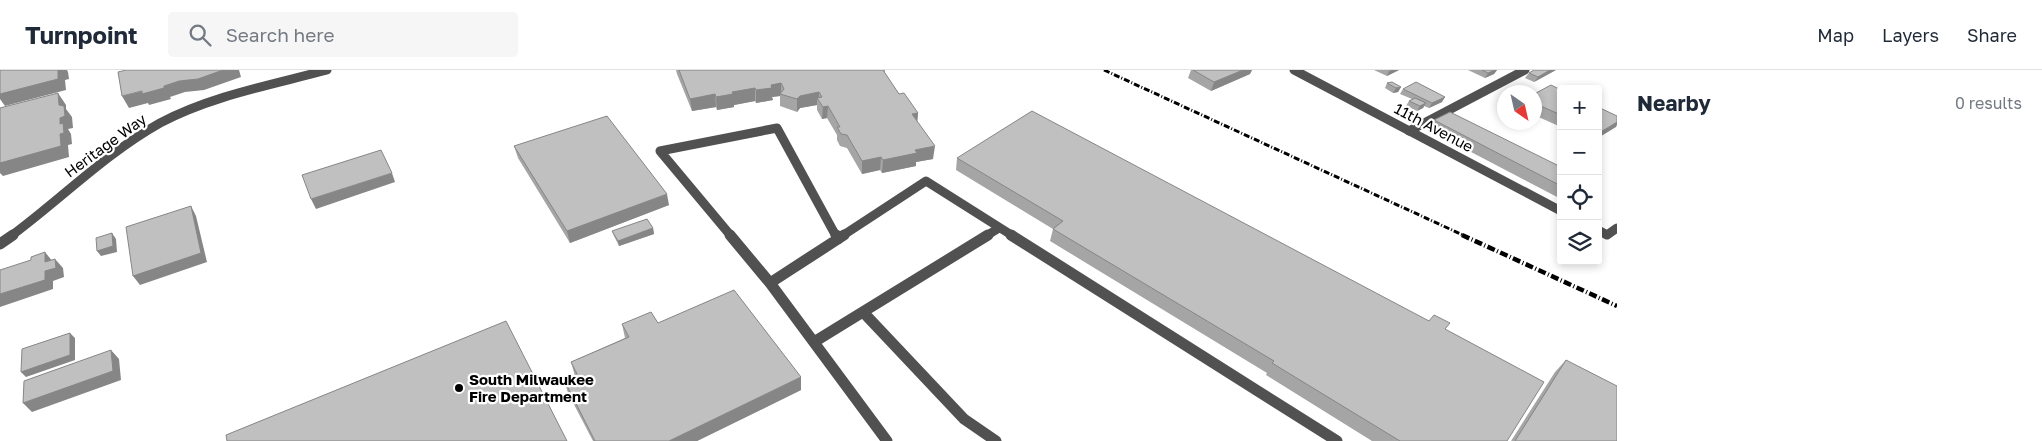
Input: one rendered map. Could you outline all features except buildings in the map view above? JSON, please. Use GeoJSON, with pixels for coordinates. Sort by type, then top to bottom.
{"type":"FeatureCollection","features":[{"type":"Feature","properties":{"kind":"street","name":"Heritage Way"},"geometry":{"type":"LineString","coordinates":[[0,244],[108,156],[162,122],[193,108],[327,70]]}},
{"type":"Feature","properties":{"kind":"street","name":"11th Avenue"},"geometry":{"type":"LineString","coordinates":[[1294,70],[1557,209]]}},
{"type":"Feature","properties":{"kind":"street"},"geometry":{"type":"LineString","coordinates":[[1409,131],[1525,70]]}},
{"type":"Feature","properties":{"kind":"street"},"geometry":{"type":"LineString","coordinates":[[838,239],[777,128],[660,151],[770,282],[887,441]]}},
{"type":"Feature","properties":{"kind":"street"},"geometry":{"type":"LineString","coordinates":[[770,282],[926,181],[1337,441]]}},
{"type":"Feature","properties":{"kind":"street"},"geometry":{"type":"LineString","coordinates":[[814,342],[999,228]]}},
{"type":"Feature","properties":{"kind":"street"},"geometry":{"type":"LineString","coordinates":[[1603,233],[1617,228]]}},
{"type":"Feature","properties":{"kind":"street"},"geometry":{"type":"LineString","coordinates":[[864,312],[964,419],[996,441]]}},
{"type":"Feature","properties":{"kind":"railway"},"geometry":{"type":"LineString","coordinates":[[1104,70],[1465,236]]}},
{"type":"Feature","properties":{"kind":"railway"},"geometry":{"type":"LineString","coordinates":[[1462,235],[1617,306]]}},
{"type":"Feature","properties":{"kind":"place","name":"South Milwaukee Fire Department"},"geometry":{"type":"Point","coordinates":[459,388]}}]}
